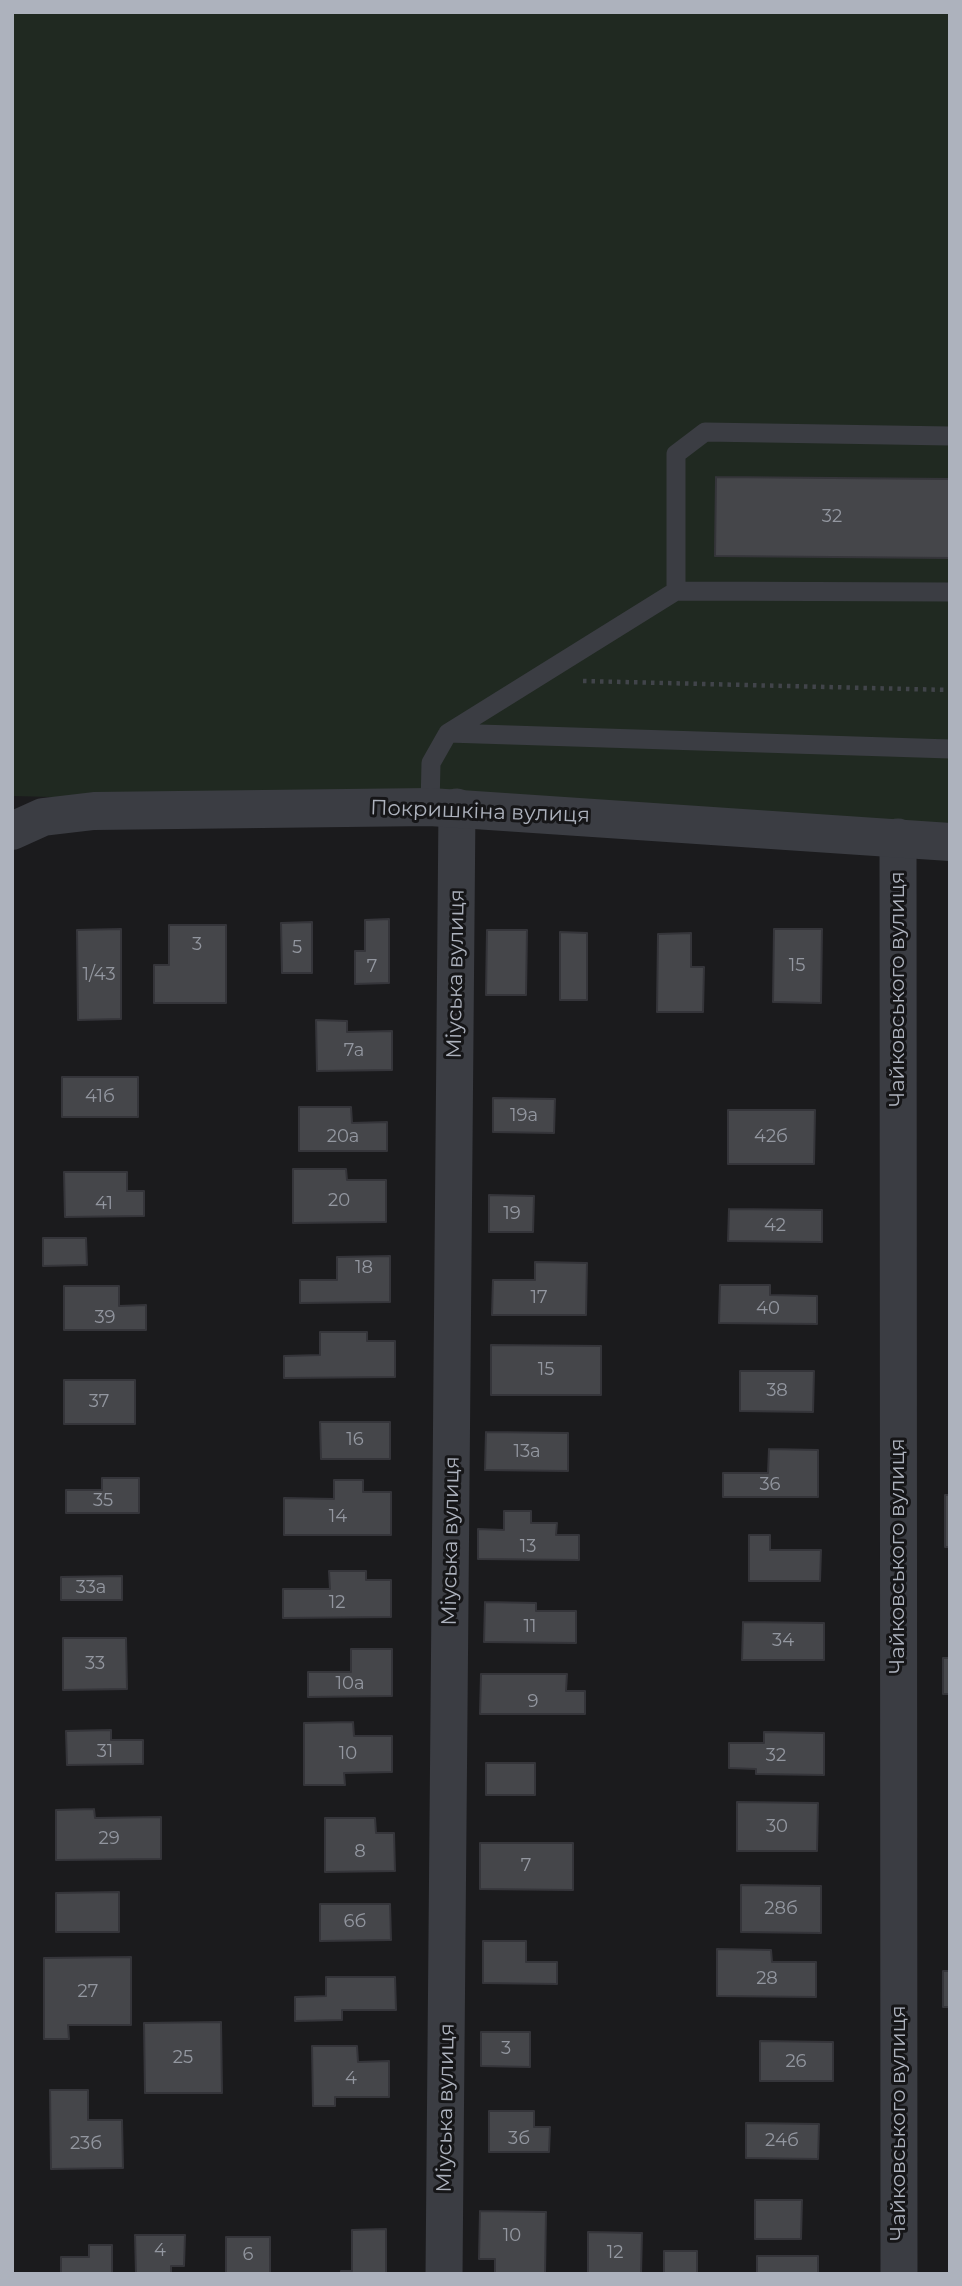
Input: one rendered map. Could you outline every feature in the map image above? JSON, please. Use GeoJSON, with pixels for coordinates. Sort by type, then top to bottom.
{"type":"FeatureCollection","features":[{"type":"Feature","properties":{"kind":"street","name":"Покришкіна вулиця"},"geometry":{"type":"LineString","coordinates":[[12,831],[43,817],[94,811],[444,807],[950,842]]}},
{"type":"Feature","properties":{"kind":"street","name":"Міуська вулиця"},"geometry":{"type":"LineString","coordinates":[[444,807],[444,2274]]}},
{"type":"Feature","properties":{"kind":"street","name":"Чайковського вулиця"},"geometry":{"type":"LineString","coordinates":[[898,837],[899,2274]]}},
{"type":"Feature","properties":{"kind":"lane"},"geometry":{"type":"LineString","coordinates":[[676,590],[676,454],[705,432],[950,436]]}},
{"type":"Feature","properties":{"kind":"lane"},"geometry":{"type":"LineString","coordinates":[[444,807],[432,763],[448,733],[676,590],[950,592]]}},
{"type":"Feature","properties":{"kind":"lane"},"geometry":{"type":"LineString","coordinates":[[448,733],[950,749]]}},
{"type":"Feature","properties":{"kind":"path"},"geometry":{"type":"LineString","coordinates":[[533,680],[950,690]]}},
{"type":"Feature","properties":{"kind":"shaded area"},"geometry":{"type":"Polygon","coordinates":[[[12,12],[950,12],[950,842],[457,807],[12,796],[12,12]]]}},
{"type":"Feature","properties":{"kind":"building"},"geometry":{"type":"Polygon","coordinates":[[[716,477],[950,479],[950,558],[715,556],[716,477]]]}},
{"type":"Feature","properties":{"kind":"building"},"geometry":{"type":"Polygon","coordinates":[[[389,919],[389,983],[355,984],[355,951],[365,951],[365,920],[389,919]]]}},
{"type":"Feature","properties":{"kind":"building"},"geometry":{"type":"Polygon","coordinates":[[[312,922],[312,973],[282,973],[281,923],[312,922]]]}},
{"type":"Feature","properties":{"kind":"building"},"geometry":{"type":"Polygon","coordinates":[[[169,925],[226,925],[226,1003],[154,1003],[154,965],[169,965],[169,925]]]}},
{"type":"Feature","properties":{"kind":"building"},"geometry":{"type":"Polygon","coordinates":[[[121,929],[121,1019],[78,1020],[77,930],[121,929]]]}},
{"type":"Feature","properties":{"kind":"building"},"geometry":{"type":"Polygon","coordinates":[[[774,929],[822,929],[821,1003],[773,1002],[774,929]]]}},
{"type":"Feature","properties":{"kind":"building"},"geometry":{"type":"Polygon","coordinates":[[[487,930],[527,930],[526,995],[486,995],[487,930]]]}},
{"type":"Feature","properties":{"kind":"building"},"geometry":{"type":"Polygon","coordinates":[[[560,932],[587,933],[587,1000],[560,1000],[560,932]]]}},
{"type":"Feature","properties":{"kind":"building"},"geometry":{"type":"Polygon","coordinates":[[[691,933],[691,967],[704,967],[703,1012],[657,1012],[658,934],[691,933]]]}},
{"type":"Feature","properties":{"kind":"building"},"geometry":{"type":"Polygon","coordinates":[[[316,1020],[347,1021],[347,1032],[392,1031],[392,1070],[317,1071],[316,1020]]]}},
{"type":"Feature","properties":{"kind":"building"},"geometry":{"type":"Polygon","coordinates":[[[62,1077],[138,1077],[138,1117],[62,1117],[62,1077]]]}},
{"type":"Feature","properties":{"kind":"building"},"geometry":{"type":"Polygon","coordinates":[[[493,1098],[555,1099],[554,1133],[493,1132],[493,1098]]]}},
{"type":"Feature","properties":{"kind":"building"},"geometry":{"type":"Polygon","coordinates":[[[299,1107],[351,1107],[352,1123],[387,1122],[387,1151],[299,1151],[299,1107]]]}},
{"type":"Feature","properties":{"kind":"building"},"geometry":{"type":"Polygon","coordinates":[[[728,1110],[815,1110],[814,1164],[728,1164],[728,1110]]]}},
{"type":"Feature","properties":{"kind":"building"},"geometry":{"type":"Polygon","coordinates":[[[293,1169],[346,1169],[347,1180],[386,1180],[386,1222],[293,1223],[293,1169]]]}},
{"type":"Feature","properties":{"kind":"building"},"geometry":{"type":"Polygon","coordinates":[[[64,1172],[127,1172],[127,1191],[144,1191],[144,1216],[65,1217],[64,1172]]]}},
{"type":"Feature","properties":{"kind":"building"},"geometry":{"type":"Polygon","coordinates":[[[489,1195],[534,1196],[533,1232],[489,1232],[489,1195]]]}},
{"type":"Feature","properties":{"kind":"building"},"geometry":{"type":"Polygon","coordinates":[[[729,1209],[822,1210],[822,1242],[728,1241],[729,1209]]]}},
{"type":"Feature","properties":{"kind":"building"},"geometry":{"type":"Polygon","coordinates":[[[43,1238],[86,1238],[87,1265],[43,1266],[43,1238]]]}},
{"type":"Feature","properties":{"kind":"building"},"geometry":{"type":"Polygon","coordinates":[[[390,1256],[390,1302],[300,1303],[300,1280],[337,1280],[337,1257],[390,1256]]]}},
{"type":"Feature","properties":{"kind":"building"},"geometry":{"type":"Polygon","coordinates":[[[535,1262],[587,1263],[586,1315],[492,1315],[493,1280],[535,1280],[535,1262]]]}},
{"type":"Feature","properties":{"kind":"building"},"geometry":{"type":"Polygon","coordinates":[[[720,1285],[770,1285],[770,1295],[817,1296],[817,1324],[719,1323],[720,1285]]]}},
{"type":"Feature","properties":{"kind":"building"},"geometry":{"type":"Polygon","coordinates":[[[64,1286],[119,1286],[119,1306],[146,1305],[146,1330],[64,1330],[64,1286]]]}},
{"type":"Feature","properties":{"kind":"building"},"geometry":{"type":"Polygon","coordinates":[[[320,1332],[367,1332],[367,1341],[395,1341],[395,1377],[284,1378],[284,1356],[320,1355],[320,1332]]]}},
{"type":"Feature","properties":{"kind":"building"},"geometry":{"type":"Polygon","coordinates":[[[491,1345],[601,1346],[601,1395],[491,1395],[491,1345]]]}},
{"type":"Feature","properties":{"kind":"building"},"geometry":{"type":"Polygon","coordinates":[[[740,1371],[814,1371],[813,1412],[740,1411],[740,1371]]]}},
{"type":"Feature","properties":{"kind":"building"},"geometry":{"type":"Polygon","coordinates":[[[64,1380],[135,1380],[135,1424],[64,1424],[64,1380]]]}},
{"type":"Feature","properties":{"kind":"building"},"geometry":{"type":"Polygon","coordinates":[[[320,1422],[390,1422],[390,1459],[321,1459],[320,1422]]]}},
{"type":"Feature","properties":{"kind":"building"},"geometry":{"type":"Polygon","coordinates":[[[486,1432],[568,1433],[568,1471],[485,1470],[486,1432]]]}},
{"type":"Feature","properties":{"kind":"building"},"geometry":{"type":"Polygon","coordinates":[[[769,1449],[818,1450],[818,1497],[723,1497],[723,1473],[768,1473],[769,1449]]]}},
{"type":"Feature","properties":{"kind":"building"},"geometry":{"type":"Polygon","coordinates":[[[102,1478],[139,1478],[139,1513],[66,1513],[66,1490],[102,1490],[102,1478]]]}},
{"type":"Feature","properties":{"kind":"building"},"geometry":{"type":"Polygon","coordinates":[[[334,1480],[363,1480],[363,1492],[391,1492],[391,1535],[284,1535],[284,1498],[334,1499],[334,1480]]]}},
{"type":"Feature","properties":{"kind":"building"},"geometry":{"type":"Polygon","coordinates":[[[945,1495],[950,1495],[950,1547],[945,1547],[945,1495]]]}},
{"type":"Feature","properties":{"kind":"building"},"geometry":{"type":"Polygon","coordinates":[[[504,1511],[531,1511],[531,1523],[557,1523],[556,1535],[579,1535],[579,1560],[478,1559],[478,1529],[504,1530],[504,1511]]]}},
{"type":"Feature","properties":{"kind":"building"},"geometry":{"type":"Polygon","coordinates":[[[749,1535],[770,1535],[770,1550],[821,1550],[820,1581],[749,1581],[749,1535]]]}},
{"type":"Feature","properties":{"kind":"building"},"geometry":{"type":"Polygon","coordinates":[[[329,1571],[366,1571],[366,1580],[391,1580],[391,1617],[283,1618],[283,1589],[330,1589],[329,1571]]]}},
{"type":"Feature","properties":{"kind":"building"},"geometry":{"type":"Polygon","coordinates":[[[122,1576],[122,1600],[61,1600],[61,1577],[122,1576]]]}},
{"type":"Feature","properties":{"kind":"building"},"geometry":{"type":"Polygon","coordinates":[[[485,1602],[536,1603],[536,1611],[576,1611],[576,1643],[484,1642],[485,1602]]]}},
{"type":"Feature","properties":{"kind":"building"},"geometry":{"type":"Polygon","coordinates":[[[743,1622],[824,1623],[824,1660],[742,1660],[743,1622]]]}},
{"type":"Feature","properties":{"kind":"building"},"geometry":{"type":"Polygon","coordinates":[[[63,1638],[126,1638],[127,1689],[63,1690],[63,1638]]]}},
{"type":"Feature","properties":{"kind":"building"},"geometry":{"type":"Polygon","coordinates":[[[351,1649],[392,1649],[392,1696],[308,1697],[308,1672],[351,1672],[351,1649]]]}},
{"type":"Feature","properties":{"kind":"building"},"geometry":{"type":"Polygon","coordinates":[[[943,1658],[950,1658],[950,1694],[943,1694],[943,1658]]]}},
{"type":"Feature","properties":{"kind":"building"},"geometry":{"type":"Polygon","coordinates":[[[481,1674],[567,1674],[566,1691],[585,1691],[585,1714],[480,1714],[481,1674]]]}},
{"type":"Feature","properties":{"kind":"building"},"geometry":{"type":"Polygon","coordinates":[[[353,1722],[354,1736],[392,1736],[392,1772],[344,1773],[345,1785],[304,1785],[304,1723],[353,1722]]]}},
{"type":"Feature","properties":{"kind":"building"},"geometry":{"type":"Polygon","coordinates":[[[111,1730],[111,1740],[143,1740],[143,1764],[67,1765],[66,1731],[111,1730]]]}},
{"type":"Feature","properties":{"kind":"building"},"geometry":{"type":"Polygon","coordinates":[[[764,1732],[824,1733],[824,1775],[756,1774],[756,1769],[729,1768],[729,1743],[764,1743],[764,1732]]]}},
{"type":"Feature","properties":{"kind":"building"},"geometry":{"type":"Polygon","coordinates":[[[486,1763],[535,1763],[535,1795],[486,1795],[486,1763]]]}},
{"type":"Feature","properties":{"kind":"building"},"geometry":{"type":"Polygon","coordinates":[[[737,1802],[818,1803],[817,1851],[737,1851],[737,1802]]]}},
{"type":"Feature","properties":{"kind":"building"},"geometry":{"type":"Polygon","coordinates":[[[94,1809],[95,1818],[161,1817],[161,1859],[56,1860],[56,1810],[94,1809]]]}},
{"type":"Feature","properties":{"kind":"building"},"geometry":{"type":"Polygon","coordinates":[[[325,1818],[375,1818],[376,1833],[394,1833],[395,1871],[325,1872],[325,1818]]]}},
{"type":"Feature","properties":{"kind":"building"},"geometry":{"type":"Polygon","coordinates":[[[480,1843],[573,1843],[573,1890],[480,1889],[480,1843]]]}},
{"type":"Feature","properties":{"kind":"building"},"geometry":{"type":"Polygon","coordinates":[[[741,1885],[821,1886],[821,1933],[741,1932],[741,1885]]]}},
{"type":"Feature","properties":{"kind":"building"},"geometry":{"type":"Polygon","coordinates":[[[119,1892],[119,1932],[56,1932],[56,1893],[119,1892]]]}},
{"type":"Feature","properties":{"kind":"building"},"geometry":{"type":"Polygon","coordinates":[[[320,1904],[390,1904],[391,1940],[320,1941],[320,1904]]]}},
{"type":"Feature","properties":{"kind":"building"},"geometry":{"type":"Polygon","coordinates":[[[483,1941],[526,1941],[526,1962],[557,1962],[557,1984],[483,1983],[483,1941]]]}},
{"type":"Feature","properties":{"kind":"building"},"geometry":{"type":"Polygon","coordinates":[[[717,1949],[771,1950],[772,1962],[816,1962],[816,1997],[717,1996],[717,1949]]]}},
{"type":"Feature","properties":{"kind":"building"},"geometry":{"type":"Polygon","coordinates":[[[131,1957],[131,2025],[68,2025],[69,2039],[44,2039],[44,1958],[131,1957]]]}},
{"type":"Feature","properties":{"kind":"building"},"geometry":{"type":"Polygon","coordinates":[[[943,1971],[950,1971],[950,2007],[943,2007],[943,1971]]]}},
{"type":"Feature","properties":{"kind":"building"},"geometry":{"type":"Polygon","coordinates":[[[326,1977],[395,1977],[396,2010],[342,2010],[342,2020],[295,2021],[295,1997],[326,1996],[326,1977]]]}},
{"type":"Feature","properties":{"kind":"building"},"geometry":{"type":"Polygon","coordinates":[[[221,2022],[222,2093],[145,2093],[144,2023],[221,2022]]]}},
{"type":"Feature","properties":{"kind":"building"},"geometry":{"type":"Polygon","coordinates":[[[481,2032],[530,2032],[530,2067],[481,2066],[481,2032]]]}},
{"type":"Feature","properties":{"kind":"building"},"geometry":{"type":"Polygon","coordinates":[[[760,2041],[833,2042],[833,2081],[760,2081],[760,2041]]]}},
{"type":"Feature","properties":{"kind":"building"},"geometry":{"type":"Polygon","coordinates":[[[312,2046],[357,2046],[358,2062],[389,2061],[389,2097],[335,2097],[335,2106],[313,2106],[312,2046]]]}},
{"type":"Feature","properties":{"kind":"building"},"geometry":{"type":"Polygon","coordinates":[[[50,2090],[88,2090],[88,2120],[122,2120],[123,2168],[51,2169],[50,2090]]]}},
{"type":"Feature","properties":{"kind":"building"},"geometry":{"type":"Polygon","coordinates":[[[489,2111],[534,2111],[534,2127],[550,2127],[549,2152],[489,2152],[489,2111]]]}},
{"type":"Feature","properties":{"kind":"building"},"geometry":{"type":"Polygon","coordinates":[[[746,2123],[819,2124],[818,2159],[746,2158],[746,2123]]]}},
{"type":"Feature","properties":{"kind":"building"},"geometry":{"type":"Polygon","coordinates":[[[755,2200],[802,2200],[801,2239],[755,2239],[755,2200]]]}},
{"type":"Feature","properties":{"kind":"building"},"geometry":{"type":"Polygon","coordinates":[[[480,2211],[546,2212],[545,2274],[495,2274],[495,2259],[479,2259],[480,2211]]]}},
{"type":"Feature","properties":{"kind":"building"},"geometry":{"type":"Polygon","coordinates":[[[386,2229],[386,2274],[341,2274],[341,2271],[352,2271],[352,2230],[386,2229]]]}},
{"type":"Feature","properties":{"kind":"building"},"geometry":{"type":"Polygon","coordinates":[[[588,2232],[642,2233],[641,2274],[588,2274],[588,2232]]]}},
{"type":"Feature","properties":{"kind":"building"},"geometry":{"type":"Polygon","coordinates":[[[135,2235],[185,2235],[184,2266],[171,2266],[171,2274],[136,2274],[135,2235]]]}},
{"type":"Feature","properties":{"kind":"building"},"geometry":{"type":"Polygon","coordinates":[[[226,2237],[270,2237],[270,2274],[226,2274],[226,2237]]]}},
{"type":"Feature","properties":{"kind":"building"},"geometry":{"type":"Polygon","coordinates":[[[89,2245],[112,2245],[112,2274],[61,2274],[61,2257],[89,2257],[89,2245]]]}},
{"type":"Feature","properties":{"kind":"building"},"geometry":{"type":"Polygon","coordinates":[[[664,2251],[697,2251],[697,2274],[664,2274],[664,2251]]]}},
{"type":"Feature","properties":{"kind":"building"},"geometry":{"type":"Polygon","coordinates":[[[757,2256],[818,2256],[818,2274],[757,2274],[757,2256]]]}}]}
